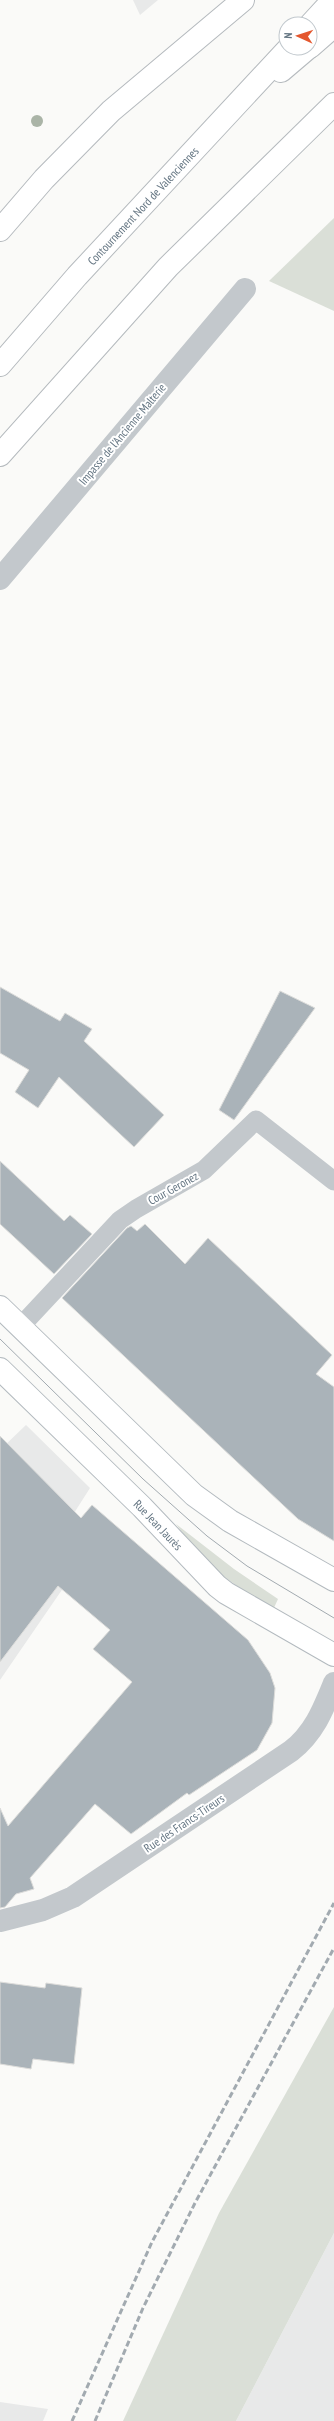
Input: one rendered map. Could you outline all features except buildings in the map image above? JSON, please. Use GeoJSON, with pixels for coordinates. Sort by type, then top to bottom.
{"type":"FeatureCollection","features":[{"type":"Feature","properties":{"kind":"main road"},"geometry":{"type":"LineString","coordinates":[[0,230],[44,179],[111,111],[244,0]]}},
{"type":"Feature","properties":{"kind":"main road"},"geometry":{"type":"LineString","coordinates":[[318,16],[333,0]]}},
{"type":"Feature","properties":{"kind":"main road"},"geometry":{"type":"LineString","coordinates":[[318,39],[334,26]]}},
{"type":"Feature","properties":{"kind":"main road","name":"Contournement Nord de Valenciennes"},"geometry":{"type":"LineString","coordinates":[[0,365],[77,276],[282,56]]}},
{"type":"Feature","properties":{"kind":"main road"},"geometry":{"type":"LineString","coordinates":[[220,123],[298,56]]}},
{"type":"Feature","properties":{"kind":"main road"},"geometry":{"type":"LineString","coordinates":[[0,455],[173,262],[334,104]]}},
{"type":"Feature","properties":{"kind":"main road"},"geometry":{"type":"LineString","coordinates":[[0,1307],[194,1495],[230,1520],[334,1580]]}},
{"type":"Feature","properties":{"kind":"main road","name":"Rue Jean Jaurès"},"geometry":{"type":"LineString","coordinates":[[0,1369],[142,1507],[226,1594],[334,1655]]}},
{"type":"Feature","properties":{"kind":"street","name":"Impasse de l'Ancienne Malterie"},"geometry":{"type":"LineString","coordinates":[[0,580],[245,289]]}},
{"type":"Feature","properties":{"kind":"street","name":"Rue des Francs-Tireurs"},"geometry":{"type":"LineString","coordinates":[[0,1921],[44,1910],[73,1897],[291,1751],[304,1741],[316,1724],[334,1683]]}},
{"type":"Feature","properties":{"kind":"lane","name":"Cour Geronez"},"geometry":{"type":"LineString","coordinates":[[20,1327],[120,1220],[136,1209],[204,1170],[256,1120],[334,1181]]}},
{"type":"Feature","properties":{"kind":"shaded area"},"geometry":{"type":"Polygon","coordinates":[[[133,0],[158,0],[140,15],[133,0]]]}},
{"type":"Feature","properties":{"kind":"shaded area"},"geometry":{"type":"Polygon","coordinates":[[[334,218],[334,311],[269,281],[334,218]]]}},
{"type":"Feature","properties":{"kind":"shaded area"},"geometry":{"type":"Polygon","coordinates":[[[26,1425],[90,1488],[53,1546],[68,1581],[0,1680],[0,1450],[26,1425]]]}},
{"type":"Feature","properties":{"kind":"shaded area"},"geometry":{"type":"Polygon","coordinates":[[[176,1524],[234,1569],[278,1599],[273,1610],[221,1575],[190,1543],[176,1524]]]}},
{"type":"Feature","properties":{"kind":"shaded area"},"geometry":{"type":"Polygon","coordinates":[[[334,2007],[334,2233],[236,2421],[123,2421],[219,2213],[334,2007]]]}},
{"type":"Feature","properties":{"kind":"shaded area"},"geometry":{"type":"Polygon","coordinates":[[[334,2233],[334,2421],[236,2421],[334,2233]]]}},
{"type":"Feature","properties":{"kind":"shaded area"},"geometry":{"type":"Polygon","coordinates":[[[0,2402],[48,2409],[43,2421],[0,2421],[0,2402]]]}},
{"type":"Feature","properties":{"kind":"tram line"},"geometry":{"type":"LineString","coordinates":[[0,1339],[143,1479],[207,1536],[247,1566],[334,1618]]}},
{"type":"Feature","properties":{"kind":"railway"},"geometry":{"type":"LineString","coordinates":[[72,2421],[152,2242],[334,1903]]}},
{"type":"Feature","properties":{"kind":"railway"},"geometry":{"type":"LineString","coordinates":[[95,2421],[143,2308],[195,2203],[334,1948]]}}]}
